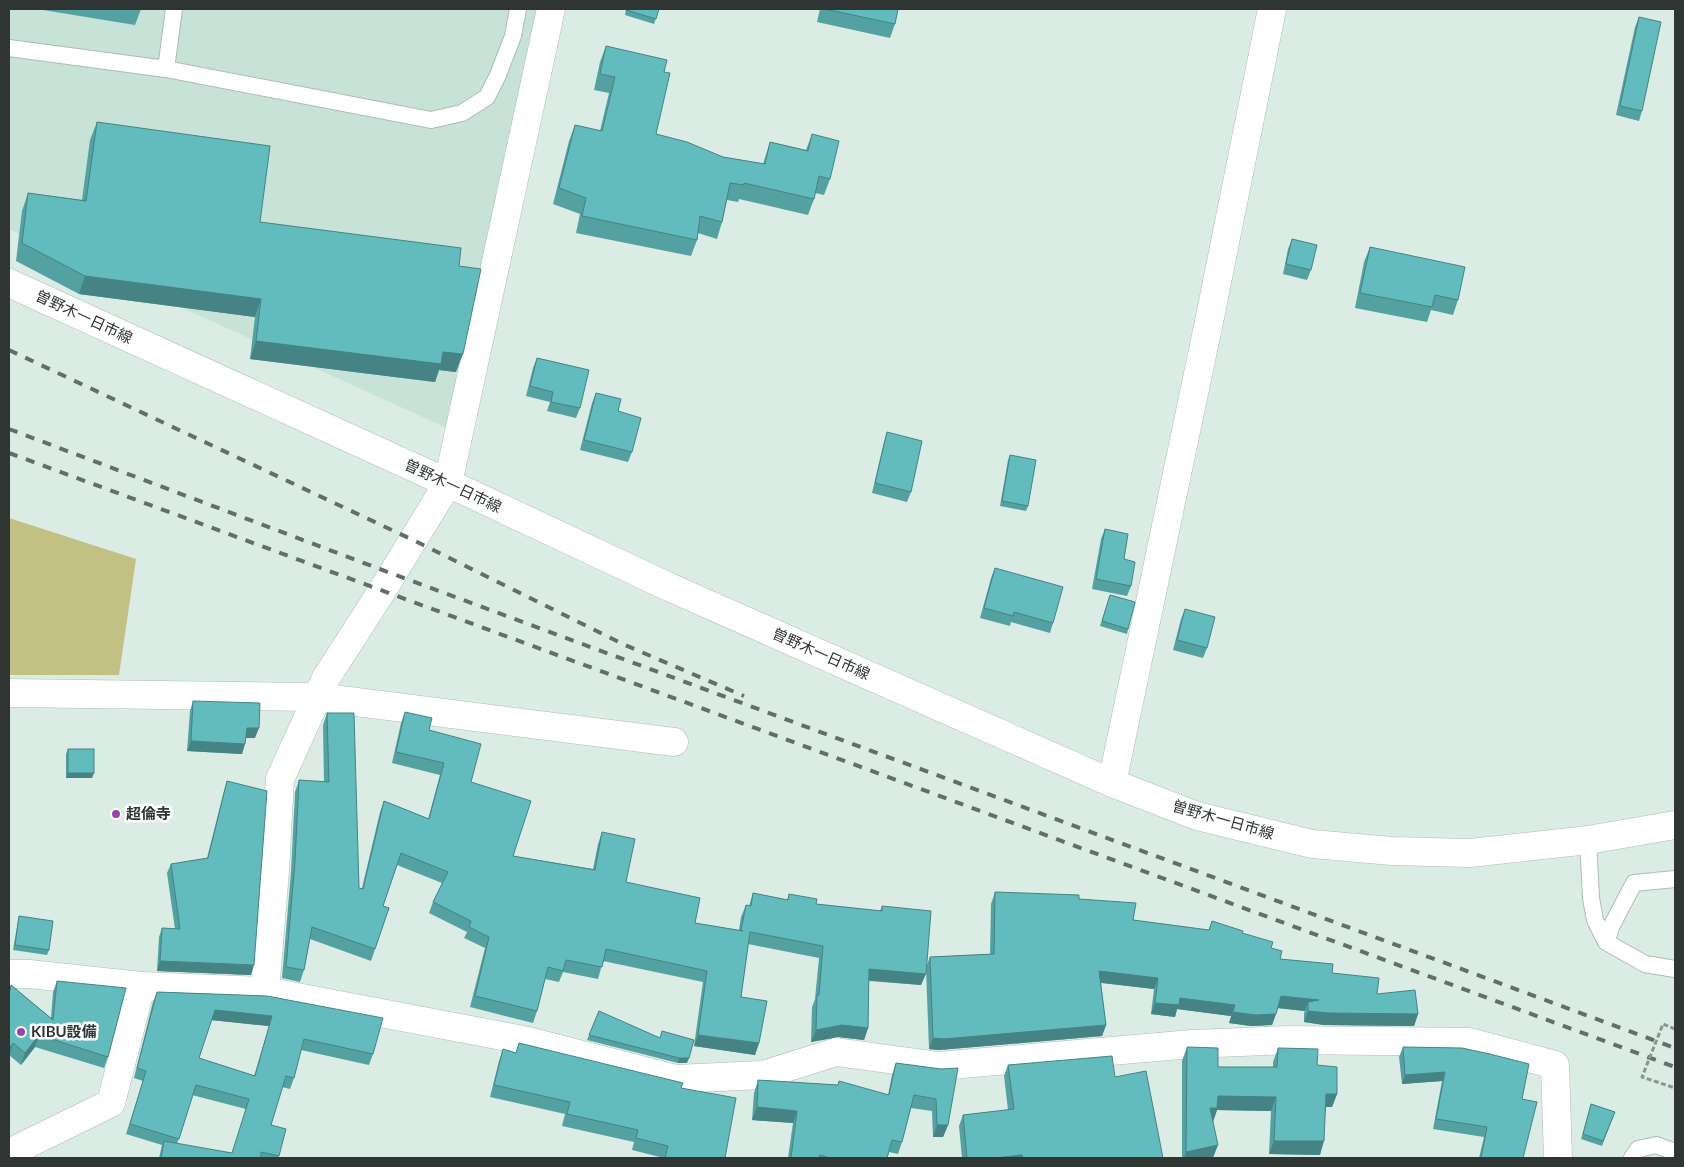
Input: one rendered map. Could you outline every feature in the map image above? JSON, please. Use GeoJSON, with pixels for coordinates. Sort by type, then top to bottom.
{"type":"FeatureCollection","features":[{"type":"Feature","properties":{"kind":"street"},"geometry":{"type":"LineString","coordinates":[[265,991],[275,871],[280,779],[326,678],[448,483],[551,9]]}},
{"type":"Feature","properties":{"kind":"street"},"geometry":{"type":"LineString","coordinates":[[1112,783],[1208,327],[1272,9]]}},
{"type":"Feature","properties":{"kind":"street","name":"曽野木一日市線"},"geometry":{"type":"LineString","coordinates":[[9,283],[448,483],[670,587],[1112,783],[1197,816],[1312,844],[1392,851],[1470,853],[1588,840],[1675,825]]}},
{"type":"Feature","properties":{"kind":"street"},"geometry":{"type":"LineString","coordinates":[[9,693],[317,697],[674,742]]}},
{"type":"Feature","properties":{"kind":"street"},"geometry":{"type":"LineString","coordinates":[[9,974],[29,974],[141,986],[265,991],[528,1041],[676,1078],[763,1075],[836,1052],[939,1066],[1192,1044],[1288,1040],[1469,1042],[1555,1065],[1558,1158]]}},
{"type":"Feature","properties":{"kind":"street"},"geometry":{"type":"LineString","coordinates":[[9,1153],[110,1104],[141,986]]}},
{"type":"Feature","properties":{"kind":"lane"},"geometry":{"type":"LineString","coordinates":[[166,69],[174,9]]}},
{"type":"Feature","properties":{"kind":"lane"},"geometry":{"type":"LineString","coordinates":[[9,48],[166,69],[431,120],[462,113],[486,97],[498,76],[513,36],[518,9]]}},
{"type":"Feature","properties":{"kind":"lane"},"geometry":{"type":"LineString","coordinates":[[1588,840],[1591,898],[1595,920],[1606,942],[1645,964],[1675,969]]}},
{"type":"Feature","properties":{"kind":"lane"},"geometry":{"type":"LineString","coordinates":[[1606,942],[1612,925],[1634,883],[1675,879]]}},
{"type":"Feature","properties":{"kind":"lane"},"geometry":{"type":"LineString","coordinates":[[1632,1158],[1638,1149],[1656,1145],[1675,1152]]}},
{"type":"Feature","properties":{"kind":"path"},"geometry":{"type":"LineString","coordinates":[[1675,1029],[1663,1024],[1642,1077],[1675,1088]]}},
{"type":"Feature","properties":{"kind":"shaded area"},"geometry":{"type":"Polygon","coordinates":[[[9,9],[550,9],[471,439],[9,229],[9,9]]]}},
{"type":"Feature","properties":{"kind":"shaded area"},"geometry":{"type":"Polygon","coordinates":[[[9,518],[136,559],[119,675],[9,675],[9,518]]]}},
{"type":"Feature","properties":{"kind":"building"},"geometry":{"type":"Polygon","coordinates":[[[627,9],[659,9],[656,19],[627,9]]]}},
{"type":"Feature","properties":{"kind":"building"},"geometry":{"type":"Polygon","coordinates":[[[825,9],[898,9],[895,24],[825,9]]]}},
{"type":"Feature","properties":{"kind":"building"},"geometry":{"type":"Polygon","coordinates":[[[1639,17],[1661,22],[1642,111],[1620,106],[1639,17]]]}},
{"type":"Feature","properties":{"kind":"building"},"geometry":{"type":"Polygon","coordinates":[[[606,46],[667,60],[664,72],[670,73],[656,134],[687,142],[723,157],[765,164],[770,142],[808,151],[812,134],[839,141],[830,179],[819,176],[814,199],[744,183],[744,185],[730,183],[722,222],[700,216],[697,240],[582,216],[586,198],[559,188],[575,125],[602,131],[615,77],[600,74],[606,46]]]}},
{"type":"Feature","properties":{"kind":"building"},"geometry":{"type":"Polygon","coordinates":[[[97,122],[270,146],[260,222],[461,248],[459,266],[481,269],[463,354],[443,352],[441,364],[256,341],[261,299],[85,276],[22,243],[28,193],[86,201],[97,122]]]}},
{"type":"Feature","properties":{"kind":"building"},"geometry":{"type":"Polygon","coordinates":[[[1292,239],[1317,245],[1311,270],[1286,264],[1292,239]]]}},
{"type":"Feature","properties":{"kind":"building"},"geometry":{"type":"Polygon","coordinates":[[[1370,247],[1465,267],[1458,300],[1435,295],[1432,307],[1360,293],[1370,247]]]}},
{"type":"Feature","properties":{"kind":"building"},"geometry":{"type":"Polygon","coordinates":[[[537,358],[589,370],[580,408],[551,402],[553,392],[530,386],[537,358]]]}},
{"type":"Feature","properties":{"kind":"building"},"geometry":{"type":"Polygon","coordinates":[[[596,393],[621,399],[618,411],[641,418],[632,452],[584,440],[596,393]]]}},
{"type":"Feature","properties":{"kind":"building"},"geometry":{"type":"Polygon","coordinates":[[[887,432],[922,441],[911,492],[875,483],[887,432]]]}},
{"type":"Feature","properties":{"kind":"building"},"geometry":{"type":"Polygon","coordinates":[[[1010,455],[1036,460],[1028,506],[1002,501],[1010,455]]]}},
{"type":"Feature","properties":{"kind":"building"},"geometry":{"type":"Polygon","coordinates":[[[1105,529],[1128,534],[1124,559],[1135,562],[1131,586],[1096,579],[1105,529]]]}},
{"type":"Feature","properties":{"kind":"building"},"geometry":{"type":"Polygon","coordinates":[[[995,568],[1063,587],[1053,623],[1014,612],[1013,616],[984,608],[995,568]]]}},
{"type":"Feature","properties":{"kind":"building"},"geometry":{"type":"Polygon","coordinates":[[[1110,595],[1135,602],[1128,629],[1102,621],[1110,595]]]}},
{"type":"Feature","properties":{"kind":"building"},"geometry":{"type":"Polygon","coordinates":[[[1185,609],[1215,617],[1207,648],[1177,640],[1185,609]]]}},
{"type":"Feature","properties":{"kind":"building"},"geometry":{"type":"Polygon","coordinates":[[[193,701],[260,703],[259,728],[247,728],[245,744],[191,741],[193,701]]]}},
{"type":"Feature","properties":{"kind":"building"},"geometry":{"type":"Polygon","coordinates":[[[405,712],[432,718],[429,730],[481,744],[471,782],[531,801],[513,856],[595,870],[602,832],[635,839],[626,882],[700,898],[695,923],[743,931],[741,930],[746,905],[751,906],[753,893],[788,900],[789,894],[817,899],[816,904],[882,911],[882,906],[931,911],[926,974],[869,969],[868,1028],[842,1025],[816,1030],[817,995],[819,995],[823,946],[750,932],[741,997],[767,1001],[759,1043],[698,1035],[707,971],[606,949],[602,967],[566,960],[563,971],[548,967],[537,1011],[475,996],[489,937],[469,927],[471,921],[433,902],[448,872],[401,853],[383,906],[389,908],[375,949],[312,927],[304,970],[286,967],[295,861],[299,780],[329,782],[327,713],[354,713],[359,888],[363,889],[384,801],[429,819],[444,763],[396,752],[405,712]]]}},
{"type":"Feature","properties":{"kind":"building"},"geometry":{"type":"Polygon","coordinates":[[[68,749],[94,749],[94,773],[68,773],[68,749]]]}},
{"type":"Feature","properties":{"kind":"building"},"geometry":{"type":"Polygon","coordinates":[[[227,781],[267,791],[254,965],[160,961],[162,928],[180,929],[171,864],[208,858],[227,781]]]}},
{"type":"Feature","properties":{"kind":"building"},"geometry":{"type":"Polygon","coordinates":[[[995,892],[1079,895],[1079,899],[1136,903],[1133,920],[1209,930],[1212,921],[1243,931],[1242,933],[1273,942],[1271,948],[1282,951],[1280,959],[1333,964],[1332,973],[1379,978],[1377,994],[1415,990],[1418,1014],[1308,1011],[1308,1002],[1319,1000],[1281,996],[1276,1014],[1255,1015],[1233,1012],[1235,1005],[1180,998],[1179,1005],[1155,1003],[1158,978],[1099,971],[1106,1025],[944,1039],[933,1038],[930,957],[994,954],[995,892]]]}},
{"type":"Feature","properties":{"kind":"building"},"geometry":{"type":"Polygon","coordinates":[[[19,916],[53,921],[49,950],[15,945],[19,916]]]}},
{"type":"Feature","properties":{"kind":"building"},"geometry":{"type":"Polygon","coordinates":[[[57,981],[126,988],[108,1057],[39,1035],[25,1053],[13,1043],[9,1049],[9,990],[11,985],[53,1020],[57,981]]]}},
{"type":"Feature","properties":{"kind":"building"},"geometry":{"type":"Polygon","coordinates":[[[157,992],[267,996],[383,1018],[373,1054],[304,1039],[294,1078],[286,1076],[271,1125],[286,1129],[279,1156],[261,1152],[261,1158],[161,1158],[164,1141],[232,1153],[249,1099],[196,1085],[179,1139],[130,1124],[146,1071],[137,1068],[157,992]],[[215,1010],[199,1058],[255,1076],[272,1016],[215,1010]]]}},
{"type":"Feature","properties":{"kind":"building"},"geometry":{"type":"Polygon","coordinates":[[[599,1011],[660,1038],[662,1031],[694,1040],[689,1058],[679,1058],[589,1035],[599,1011]]]}},
{"type":"Feature","properties":{"kind":"building"},"geometry":{"type":"Polygon","coordinates":[[[519,1043],[683,1083],[681,1088],[736,1098],[725,1158],[665,1158],[668,1146],[636,1138],[638,1130],[567,1114],[570,1102],[494,1085],[503,1049],[516,1053],[519,1043]]]}},
{"type":"Feature","properties":{"kind":"building"},"geometry":{"type":"Polygon","coordinates":[[[1187,1047],[1218,1048],[1218,1067],[1277,1067],[1278,1048],[1318,1049],[1317,1065],[1337,1067],[1337,1094],[1326,1094],[1324,1141],[1274,1141],[1276,1097],[1218,1096],[1217,1108],[1210,1108],[1218,1145],[1186,1152],[1187,1047]]]}},
{"type":"Feature","properties":{"kind":"building"},"geometry":{"type":"Polygon","coordinates":[[[1403,1047],[1462,1048],[1529,1064],[1522,1099],[1537,1102],[1523,1158],[1481,1158],[1487,1127],[1436,1119],[1445,1072],[1405,1075],[1403,1047]]]}},
{"type":"Feature","properties":{"kind":"building"},"geometry":{"type":"Polygon","coordinates":[[[1112,1056],[1115,1077],[1146,1071],[1163,1158],[1023,1158],[1022,1155],[967,1158],[963,1115],[1014,1109],[1008,1065],[1112,1056]]]}},
{"type":"Feature","properties":{"kind":"building"},"geometry":{"type":"Polygon","coordinates":[[[896,1063],[941,1069],[958,1068],[948,1125],[937,1125],[936,1099],[914,1095],[902,1142],[892,1140],[887,1158],[830,1158],[820,1155],[819,1158],[791,1158],[797,1111],[757,1107],[758,1080],[838,1085],[839,1081],[889,1095],[896,1063]]]}},
{"type":"Feature","properties":{"kind":"building"},"geometry":{"type":"Polygon","coordinates":[[[1591,1104],[1615,1112],[1603,1141],[1583,1134],[1591,1104]]]}},
{"type":"Feature","properties":{"kind":"railway"},"geometry":{"type":"LineString","coordinates":[[9,350],[413,540],[625,645],[744,696]]}},
{"type":"Feature","properties":{"kind":"railway"},"geometry":{"type":"LineString","coordinates":[[9,429],[393,574],[1675,1048]]}},
{"type":"Feature","properties":{"kind":"railway"},"geometry":{"type":"LineString","coordinates":[[9,453],[1675,1067]]}},
{"type":"Feature","properties":{"kind":"place","name":"超倫寺"},"geometry":{"type":"Point","coordinates":[116,814]}},
{"type":"Feature","properties":{"kind":"place","name":"KIBU設備"},"geometry":{"type":"Point","coordinates":[21,1032]}}]}
